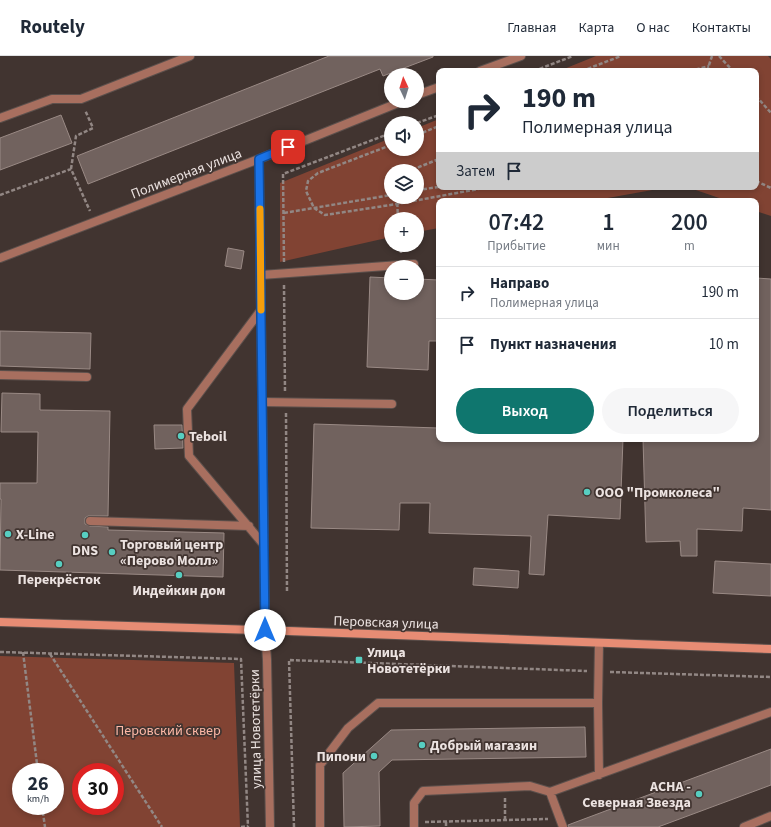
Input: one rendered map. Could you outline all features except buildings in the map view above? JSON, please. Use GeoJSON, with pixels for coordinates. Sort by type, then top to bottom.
{"type":"FeatureCollection","features":[{"type":"Feature","properties":{"kind":"main road","name":"Перовская улица"},"geometry":{"type":"LineString","coordinates":[[0,622],[265,630],[771,649]]}},
{"type":"Feature","properties":{"kind":"street"},"geometry":{"type":"LineString","coordinates":[[0,118],[52,99],[81,99],[190,56]]}},
{"type":"Feature","properties":{"kind":"street"},"geometry":{"type":"LineString","coordinates":[[488,68],[521,56]]}},
{"type":"Feature","properties":{"kind":"street"},"geometry":{"type":"LineString","coordinates":[[424,93],[436,88]]}},
{"type":"Feature","properties":{"kind":"street","name":"Полимерная улица"},"geometry":{"type":"LineString","coordinates":[[0,258],[259,159],[386,108]]}},
{"type":"Feature","properties":{"kind":"street","name":"улица Новотетёрки"},"geometry":{"type":"LineString","coordinates":[[259,159],[265,630],[267,660],[270,827]]}},
{"type":"Feature","properties":{"kind":"street"},"geometry":{"type":"LineString","coordinates":[[261,275],[384,266]]}},
{"type":"Feature","properties":{"kind":"street"},"geometry":{"type":"LineString","coordinates":[[261,310],[187,409],[189,456],[264,545]]}},
{"type":"Feature","properties":{"kind":"street"},"geometry":{"type":"LineString","coordinates":[[0,375],[87,377]]}},
{"type":"Feature","properties":{"kind":"street"},"geometry":{"type":"LineString","coordinates":[[262,402],[392,404]]}},
{"type":"Feature","properties":{"kind":"street"},"geometry":{"type":"LineString","coordinates":[[90,521],[249,526]]}},
{"type":"Feature","properties":{"kind":"street"},"geometry":{"type":"LineString","coordinates":[[599,643],[599,774]]}},
{"type":"Feature","properties":{"kind":"street"},"geometry":{"type":"LineString","coordinates":[[320,827],[320,765],[348,728],[378,703],[598,703]]}},
{"type":"Feature","properties":{"kind":"street"},"geometry":{"type":"LineString","coordinates":[[414,825],[414,804],[424,791],[530,786],[550,792],[771,712]]}},
{"type":"Feature","properties":{"kind":"street"},"geometry":{"type":"LineString","coordinates":[[550,792],[562,827]]}},
{"type":"Feature","properties":{"kind":"street"},"geometry":{"type":"LineString","coordinates":[[744,827],[760,824],[771,816]]}},
{"type":"Feature","properties":{"kind":"path"},"geometry":{"type":"LineString","coordinates":[[542,68],[573,56]]}},
{"type":"Feature","properties":{"kind":"path"},"geometry":{"type":"LineString","coordinates":[[590,68],[621,56]]}},
{"type":"Feature","properties":{"kind":"path"},"geometry":{"type":"LineString","coordinates":[[701,68],[709,66],[712,56]]}},
{"type":"Feature","properties":{"kind":"path"},"geometry":{"type":"LineString","coordinates":[[719,56],[730,68]]}},
{"type":"Feature","properties":{"kind":"path"},"geometry":{"type":"LineString","coordinates":[[81,99],[92,128],[76,136],[71,169],[91,212]]}},
{"type":"Feature","properties":{"kind":"path"},"geometry":{"type":"LineString","coordinates":[[759,99],[771,113]]}},
{"type":"Feature","properties":{"kind":"path"},"geometry":{"type":"LineString","coordinates":[[424,120],[436,116]]}},
{"type":"Feature","properties":{"kind":"path"},"geometry":{"type":"LineString","coordinates":[[424,132],[436,127]]}},
{"type":"Feature","properties":{"kind":"path"},"geometry":{"type":"LineString","coordinates":[[287,592],[283,174],[384,136]]}},
{"type":"Feature","properties":{"kind":"path"},"geometry":{"type":"LineString","coordinates":[[384,148],[318,173],[308,181],[306,191],[314,208],[325,215],[397,204],[398,212]]}},
{"type":"Feature","properties":{"kind":"path"},"geometry":{"type":"LineString","coordinates":[[424,165],[436,160]]}},
{"type":"Feature","properties":{"kind":"path"},"geometry":{"type":"LineString","coordinates":[[0,196],[71,169]]}},
{"type":"Feature","properties":{"kind":"path"},"geometry":{"type":"LineString","coordinates":[[759,182],[771,188]]}},
{"type":"Feature","properties":{"kind":"path"},"geometry":{"type":"LineString","coordinates":[[424,189],[436,187]]}},
{"type":"Feature","properties":{"kind":"path"},"geometry":{"type":"LineString","coordinates":[[424,199],[473,190]]}},
{"type":"Feature","properties":{"kind":"path"},"geometry":{"type":"LineString","coordinates":[[284,213],[384,196]]}},
{"type":"Feature","properties":{"kind":"path"},"geometry":{"type":"LineString","coordinates":[[0,652],[241,659],[248,827],[241,827]]}},
{"type":"Feature","properties":{"kind":"path"},"geometry":{"type":"LineString","coordinates":[[23,652],[37,763]]}},
{"type":"Feature","properties":{"kind":"path"},"geometry":{"type":"LineString","coordinates":[[49,653],[162,827]]}},
{"type":"Feature","properties":{"kind":"path"},"geometry":{"type":"LineString","coordinates":[[294,827],[289,660],[771,677]]}},
{"type":"Feature","properties":{"kind":"path"},"geometry":{"type":"LineString","coordinates":[[505,787],[505,820]]}},
{"type":"Feature","properties":{"kind":"path"},"geometry":{"type":"LineString","coordinates":[[43,815],[45,827]]}},
{"type":"Feature","properties":{"kind":"path"},"geometry":{"type":"LineString","coordinates":[[414,825],[446,822],[552,818]]}},
{"type":"Feature","properties":{"kind":"path"},"geometry":{"type":"LineString","coordinates":[[446,822],[446,827]]}},
{"type":"Feature","properties":{"kind":"green space"},"geometry":{"type":"Polygon","coordinates":[[[596,56],[768,56],[771,59],[771,216],[759,212],[759,198],[719,198],[696,190],[759,190],[759,68],[566,68],[596,56]]]}},
{"type":"Feature","properties":{"kind":"green space"},"geometry":{"type":"Polygon","coordinates":[[[436,120],[436,190],[652,190],[608,198],[436,198],[436,229],[424,231],[424,212],[384,212],[384,239],[280,262],[280,183],[384,141],[384,156],[424,156],[424,125],[436,120]]]}},
{"type":"Feature","properties":{"kind":"green space","name":"Перовский сквер"},"geometry":{"type":"Polygon","coordinates":[[[0,656],[234,663],[240,827],[0,827],[0,656]]]}},
{"type":"Feature","properties":{"kind":"slow traffic"},"geometry":{"type":"LineString","coordinates":[[260,209],[261,310]]}},
{"type":"Feature","properties":{"kind":"place","name":"Teboil"},"geometry":{"type":"Point","coordinates":[181,436]}},
{"type":"Feature","properties":{"kind":"place","name":"ООО \"Промколеса\""},"geometry":{"type":"Point","coordinates":[587,492]}},
{"type":"Feature","properties":{"kind":"place","name":"X-Line"},"geometry":{"type":"Point","coordinates":[8,534]}},
{"type":"Feature","properties":{"kind":"place","name":"DNS"},"geometry":{"type":"Point","coordinates":[85,535]}},
{"type":"Feature","properties":{"kind":"place","name":"Торговый центр «Перово Молл»"},"geometry":{"type":"Point","coordinates":[112,552]}},
{"type":"Feature","properties":{"kind":"place","name":"Перекрёсток"},"geometry":{"type":"Point","coordinates":[59,564]}},
{"type":"Feature","properties":{"kind":"place","name":"Индейкин дом"},"geometry":{"type":"Point","coordinates":[179,575]}},
{"type":"Feature","properties":{"kind":"place","name":"Улица Новотетёрки"},"geometry":{"type":"Point","coordinates":[359,660]}},
{"type":"Feature","properties":{"kind":"place","name":"Добрый магазин"},"geometry":{"type":"Point","coordinates":[422,745]}},
{"type":"Feature","properties":{"kind":"place","name":"Пипони"},"geometry":{"type":"Point","coordinates":[374,756]}},
{"type":"Feature","properties":{"kind":"place","name":"АСНА - Северная Звезда"},"geometry":{"type":"Point","coordinates":[699,794]}},
{"type":"Feature","properties":{"kind":"route"},"geometry":{"type":"LineString","coordinates":[[265,630],[259,159],[288,147]]}}]}
